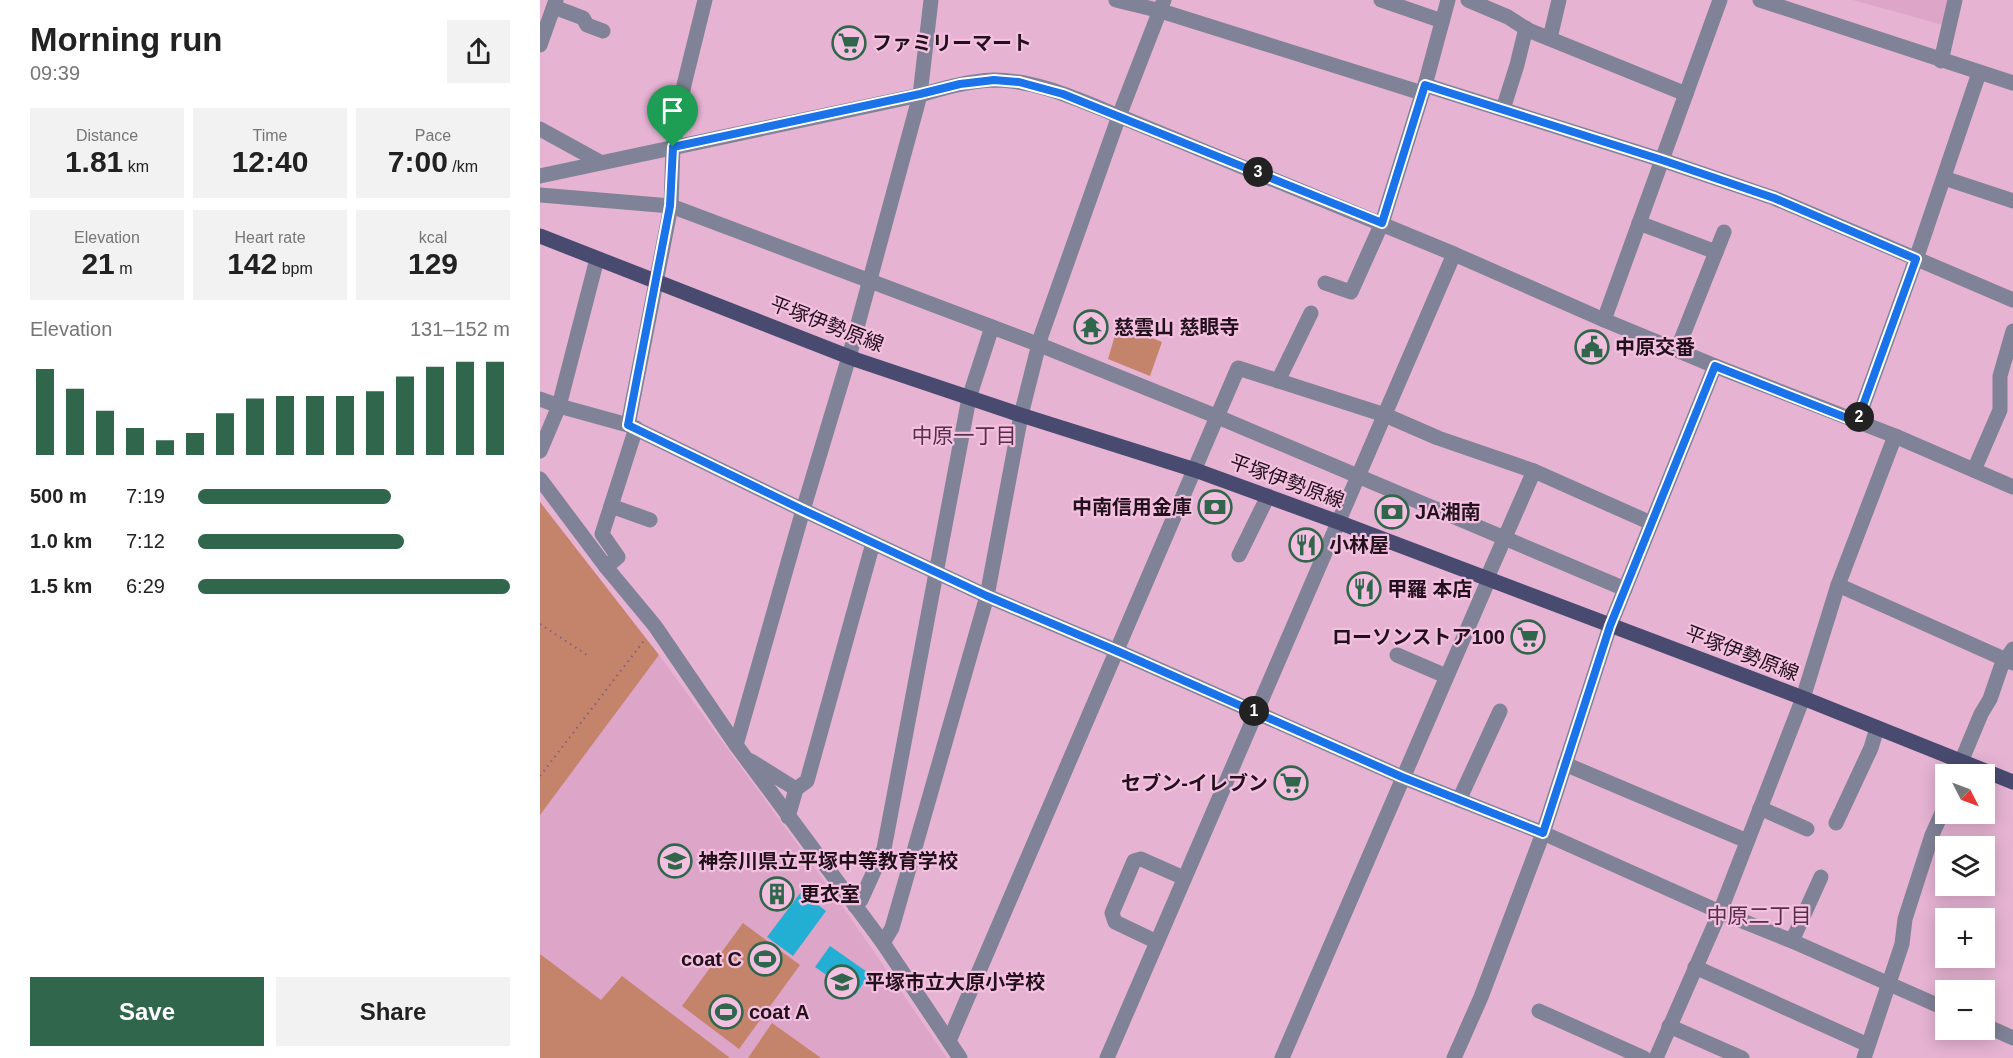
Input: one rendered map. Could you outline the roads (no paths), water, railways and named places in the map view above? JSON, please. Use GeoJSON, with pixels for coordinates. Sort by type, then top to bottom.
{"type":"FeatureCollection","features":[{"type":"Feature","properties":{"kind":"main road","name":"平塚伊勢原線"},"geometry":{"type":"LineString","coordinates":[[540,236],[849,357],[1195,470],[1488,578],[1803,698],[1877,728],[1951,764]]}},
{"type":"Feature","properties":{"kind":"main road","name":"平塚伊勢原線"},"geometry":{"type":"LineString","coordinates":[[1995,777],[2013,782]]}},
{"type":"Feature","properties":{"kind":"street"},"geometry":{"type":"LineString","coordinates":[[606,567],[618,557],[602,534],[632,426],[670,206],[673,147],[684,85],[705,0]]}},
{"type":"Feature","properties":{"kind":"street"},"geometry":{"type":"LineString","coordinates":[[736,745],[849,357],[920,94],[931,0]]}},
{"type":"Feature","properties":{"kind":"street"},"geometry":{"type":"LineString","coordinates":[[1116,0],[1163,6],[1423,89],[1503,109],[1662,160],[1774,198],[2013,300]]}},
{"type":"Feature","properties":{"kind":"street"},"geometry":{"type":"LineString","coordinates":[[1382,0],[1442,21]]}},
{"type":"Feature","properties":{"kind":"street"},"geometry":{"type":"LineString","coordinates":[[1325,283],[1351,292],[1382,223],[1448,0]]}},
{"type":"Feature","properties":{"kind":"street"},"geometry":{"type":"LineString","coordinates":[[1468,0],[1508,17],[1526,28],[1686,94]]}},
{"type":"Feature","properties":{"kind":"street"},"geometry":{"type":"LineString","coordinates":[[1550,38],[1559,0]]}},
{"type":"Feature","properties":{"kind":"street"},"geometry":{"type":"LineString","coordinates":[[1604,320],[1720,0]]}},
{"type":"Feature","properties":{"kind":"street"},"geometry":{"type":"LineString","coordinates":[[1760,0],[2013,83]]}},
{"type":"Feature","properties":{"kind":"street"},"geometry":{"type":"LineString","coordinates":[[1941,61],[1955,0]]}},
{"type":"Feature","properties":{"kind":"street"},"geometry":{"type":"LineString","coordinates":[[883,943],[892,927],[987,596],[1021,415],[1041,336],[1119,116],[1163,6]]}},
{"type":"Feature","properties":{"kind":"street"},"geometry":{"type":"LineString","coordinates":[[540,45],[550,8],[583,18],[587,25],[603,31]]}},
{"type":"Feature","properties":{"kind":"street"},"geometry":{"type":"LineString","coordinates":[[1503,109],[1526,28]]}},
{"type":"Feature","properties":{"kind":"street"},"geometry":{"type":"LineString","coordinates":[[1857,422],[1916,259],[1978,73]]}},
{"type":"Feature","properties":{"kind":"street"},"geometry":{"type":"LineString","coordinates":[[540,176],[960,84],[994,80],[1019,82],[1063,94],[1382,223],[1604,320],[1895,436],[2013,487]]}},
{"type":"Feature","properties":{"kind":"street"},"geometry":{"type":"LineString","coordinates":[[540,129],[600,162]]}},
{"type":"Feature","properties":{"kind":"street"},"geometry":{"type":"LineString","coordinates":[[1944,178],[2013,201]]}},
{"type":"Feature","properties":{"kind":"street"},"geometry":{"type":"LineString","coordinates":[[540,195],[670,206],[1040,345],[1218,417],[1625,589]]}},
{"type":"Feature","properties":{"kind":"street"},"geometry":{"type":"LineString","coordinates":[[1639,223],[1716,252]]}},
{"type":"Feature","properties":{"kind":"street"},"geometry":{"type":"LineString","coordinates":[[1677,350],[1724,232]]}},
{"type":"Feature","properties":{"kind":"street"},"geometry":{"type":"LineString","coordinates":[[1107,1058],[1454,254]]}},
{"type":"Feature","properties":{"kind":"street"},"geometry":{"type":"LineString","coordinates":[[540,451],[559,406],[597,258]]}},
{"type":"Feature","properties":{"kind":"street"},"geometry":{"type":"LineString","coordinates":[[1278,381],[1311,313]]}},
{"type":"Feature","properties":{"kind":"street"},"geometry":{"type":"LineString","coordinates":[[855,906],[861,900],[884,849],[969,398],[992,327]]}},
{"type":"Feature","properties":{"kind":"street"},"geometry":{"type":"LineString","coordinates":[[1974,470],[2000,410],[2000,376],[2013,330]]}},
{"type":"Feature","properties":{"kind":"street"},"geometry":{"type":"LineString","coordinates":[[1454,1058],[1481,997],[1543,833],[1610,626],[1715,366]]}},
{"type":"Feature","properties":{"kind":"street"},"geometry":{"type":"LineString","coordinates":[[949,1041],[1238,368],[1385,415],[1438,438],[1534,471],[1651,523]]}},
{"type":"Feature","properties":{"kind":"street"},"geometry":{"type":"LineString","coordinates":[[540,399],[632,426],[803,510],[987,596],[1402,777],[1543,833],[1935,1004]]}},
{"type":"Feature","properties":{"kind":"street"},"geometry":{"type":"LineString","coordinates":[[1656,1058],[1720,912],[1803,698],[1838,585],[1895,436]]}},
{"type":"Feature","properties":{"kind":"street"},"geometry":{"type":"LineString","coordinates":[[1282,1058],[1534,471]]}},
{"type":"Feature","properties":{"kind":"street"},"geometry":{"type":"LineString","coordinates":[[540,479],[606,567],[655,626],[788,818],[883,943],[960,1058]]}},
{"type":"Feature","properties":{"kind":"street"},"geometry":{"type":"LineString","coordinates":[[1239,555],[1268,496]]}},
{"type":"Feature","properties":{"kind":"street"},"geometry":{"type":"LineString","coordinates":[[611,506],[650,520]]}},
{"type":"Feature","properties":{"kind":"street"},"geometry":{"type":"LineString","coordinates":[[788,818],[796,789],[807,781],[873,543]]}},
{"type":"Feature","properties":{"kind":"street"},"geometry":{"type":"LineString","coordinates":[[1838,585],[2011,658],[2001,668],[1990,699],[1981,714],[1961,764]]}},
{"type":"Feature","properties":{"kind":"street"},"geometry":{"type":"LineString","coordinates":[[1396,655],[1446,676]]}},
{"type":"Feature","properties":{"kind":"street"},"geometry":{"type":"LineString","coordinates":[[1460,800],[1500,711]]}},
{"type":"Feature","properties":{"kind":"street"},"geometry":{"type":"LineString","coordinates":[[1836,823],[1871,748],[1877,728]]}},
{"type":"Feature","properties":{"kind":"street"},"geometry":{"type":"LineString","coordinates":[[746,758],[796,789]]}},
{"type":"Feature","properties":{"kind":"street"},"geometry":{"type":"LineString","coordinates":[[1565,764],[1747,841]]}},
{"type":"Feature","properties":{"kind":"street"},"geometry":{"type":"LineString","coordinates":[[1760,808],[1807,829]]}},
{"type":"Feature","properties":{"kind":"street"},"geometry":{"type":"LineString","coordinates":[[1695,967],[1866,1051],[1902,944],[1905,920],[1937,824]]}},
{"type":"Feature","properties":{"kind":"street"},"geometry":{"type":"LineString","coordinates":[[1157,942],[1115,922],[1112,913],[1134,861],[1141,859],[1185,878]]}},
{"type":"Feature","properties":{"kind":"street"},"geometry":{"type":"LineString","coordinates":[[1792,941],[1821,877]]}},
{"type":"Feature","properties":{"kind":"street"},"geometry":{"type":"LineString","coordinates":[[1539,1011],[1644,1058]]}},
{"type":"Feature","properties":{"kind":"street"},"geometry":{"type":"LineString","coordinates":[[1669,1026],[1742,1058]]}},
{"type":"Feature","properties":{"kind":"street"},"geometry":{"type":"LineString","coordinates":[[1995,1030],[2013,1038]]}},
{"type":"Feature","properties":{"kind":"water"},"geometry":{"type":"Polygon","coordinates":[[[801,892],[826,911],[793,956],[767,937],[801,892]]]}},
{"type":"Feature","properties":{"kind":"water"},"geometry":{"type":"Polygon","coordinates":[[[830,946],[870,974],[855,995],[815,967],[830,946]]]}},
{"type":"Feature","properties":{"kind":"place","name":"ファミリーマート"},"geometry":{"type":"Point","coordinates":[849,43]}},
{"type":"Feature","properties":{"kind":"place","name":"慈雲山 慈眼寺"},"geometry":{"type":"Point","coordinates":[1091,327]}},
{"type":"Feature","properties":{"kind":"place","name":"中原交番"},"geometry":{"type":"Point","coordinates":[1592,347]}},
{"type":"Feature","properties":{"kind":"place","name":"中南信用金庫"},"geometry":{"type":"Point","coordinates":[1215,507]}},
{"type":"Feature","properties":{"kind":"place","name":"JA湘南"},"geometry":{"type":"Point","coordinates":[1392,512]}},
{"type":"Feature","properties":{"kind":"place","name":"小林屋"},"geometry":{"type":"Point","coordinates":[1306,545]}},
{"type":"Feature","properties":{"kind":"place","name":"甲羅 本店"},"geometry":{"type":"Point","coordinates":[1364,589]}},
{"type":"Feature","properties":{"kind":"place","name":"ローソンストア100"},"geometry":{"type":"Point","coordinates":[1528,637]}},
{"type":"Feature","properties":{"kind":"place","name":"セブン-イレブン"},"geometry":{"type":"Point","coordinates":[1291,783]}},
{"type":"Feature","properties":{"kind":"place","name":"神奈川県立平塚中等教育学校"},"geometry":{"type":"Point","coordinates":[675,861]}},
{"type":"Feature","properties":{"kind":"place","name":"更衣室"},"geometry":{"type":"Point","coordinates":[777,894]}},
{"type":"Feature","properties":{"kind":"place","name":"coat C"},"geometry":{"type":"Point","coordinates":[765,959]}},
{"type":"Feature","properties":{"kind":"place","name":"平塚市立大原小学校"},"geometry":{"type":"Point","coordinates":[842,982]}},
{"type":"Feature","properties":{"kind":"place","name":"coat A"},"geometry":{"type":"Point","coordinates":[726,1012]}},
{"type":"Feature","properties":{"kind":"district","name":"中原一丁目"},"geometry":{"type":"Point","coordinates":[964,435]}},
{"type":"Feature","properties":{"kind":"district","name":"中原二丁目"},"geometry":{"type":"Point","coordinates":[1759,915]}}]}
